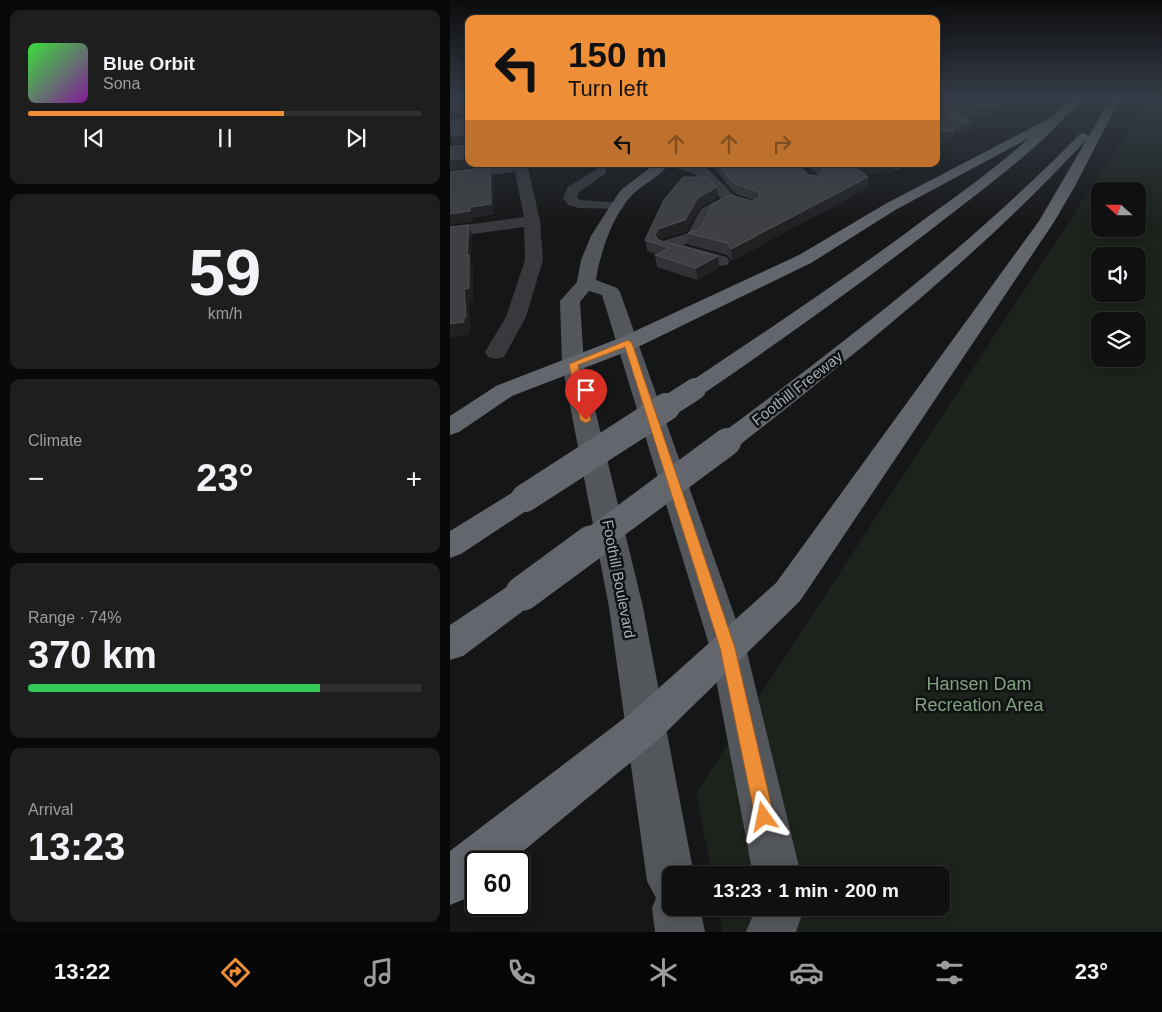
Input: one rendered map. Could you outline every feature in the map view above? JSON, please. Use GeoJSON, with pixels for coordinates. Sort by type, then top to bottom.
{"type":"FeatureCollection","features":[{"type":"Feature","properties":{"kind":"highway"},"geometry":{"type":"LineString","coordinates":[[450,427],[504,392],[628,343],[805,258],[892,206],[1015,140]]}},
{"type":"Feature","properties":{"kind":"highway"},"geometry":{"type":"LineString","coordinates":[[450,546],[695,389],[831,296],[915,235],[1006,164],[1032,140]]}},
{"type":"Feature","properties":{"kind":"highway","name":"Foothill Freeway"},"geometry":{"type":"LineString","coordinates":[[450,645],[727,442],[891,314],[976,242],[1051,171],[1079,140]]}},
{"type":"Feature","properties":{"kind":"highway"},"geometry":{"type":"LineString","coordinates":[[450,881],[645,726],[788,592],[1046,222],[1093,140]]}},
{"type":"Feature","properties":{"kind":"main road","name":"Foothill Boulevard"},"geometry":{"type":"LineString","coordinates":[[659,167],[626,193],[617,206],[599,236],[590,260],[586,283],[570,301],[573,364],[626,608],[668,866]]}},
{"type":"Feature","properties":{"kind":"main road"},"geometry":{"type":"LineString","coordinates":[[586,283],[610,292],[728,648],[775,866]]}},
{"type":"Feature","properties":{"kind":"main road"},"geometry":{"type":"LineString","coordinates":[[677,916],[680,932]]}},
{"type":"Feature","properties":{"kind":"main road"},"geometry":{"type":"LineString","coordinates":[[770,932],[777,916]]}},
{"type":"Feature","properties":{"kind":"street"},"geometry":{"type":"LineString","coordinates":[[450,176],[510,167]]}},
{"type":"Feature","properties":{"kind":"street"},"geometry":{"type":"LineString","coordinates":[[496,352],[516,317],[534,260],[532,221],[523,167]]}},
{"type":"Feature","properties":{"kind":"street"},"geometry":{"type":"LineString","coordinates":[[693,167],[704,172],[730,199],[752,206]]}},
{"type":"Feature","properties":{"kind":"street"},"geometry":{"type":"LineString","coordinates":[[600,171],[573,190],[570,198],[573,202],[579,204],[617,206]]}},
{"type":"Feature","properties":{"kind":"street"},"geometry":{"type":"LineString","coordinates":[[721,261],[666,246],[694,236],[706,212],[730,199]]}},
{"type":"Feature","properties":{"kind":"street"},"geometry":{"type":"LineString","coordinates":[[450,232],[532,221]]}},
{"type":"Feature","properties":{"kind":"green space","name":"Hansen Dam Recreation Area"},"geometry":{"type":"Polygon","coordinates":[[[1122,140],[1162,140],[1162,932],[722,932],[719,916],[950,916],[950,866],[710,866],[696,793],[1091,187],[1091,238],[1146,238],[1146,182],[1095,182],[1122,140]]]}},
{"type":"Feature","properties":{"kind":"building"},"geometry":{"type":"Polygon","coordinates":[[[465,145],[465,158],[450,160],[450,147],[465,145]]]}},
{"type":"Feature","properties":{"kind":"building"},"geometry":{"type":"Polygon","coordinates":[[[490,167],[491,204],[470,207],[470,211],[450,214],[450,172],[490,167]]]}},
{"type":"Feature","properties":{"kind":"building"},"geometry":{"type":"Polygon","coordinates":[[[720,167],[800,167],[809,175],[820,176],[823,170],[820,167],[854,167],[868,177],[731,249],[727,243],[688,233],[701,228],[712,205],[730,195],[752,201],[758,199],[760,194],[757,191],[735,184],[720,167]]]}},
{"type":"Feature","properties":{"kind":"building"},"geometry":{"type":"Polygon","coordinates":[[[683,177],[707,177],[717,187],[698,198],[685,220],[658,229],[655,235],[658,240],[718,256],[696,268],[655,255],[670,248],[645,240],[664,200],[683,177]]]}},
{"type":"Feature","properties":{"kind":"building"},"geometry":{"type":"Polygon","coordinates":[[[469,225],[467,256],[469,255],[469,288],[464,289],[466,317],[464,322],[450,324],[450,227],[469,225]]]}},
{"type":"Feature","properties":{"kind":"route"},"geometry":{"type":"LineString","coordinates":[[586,420],[573,364],[628,343],[728,648],[764,817]]}}]}
